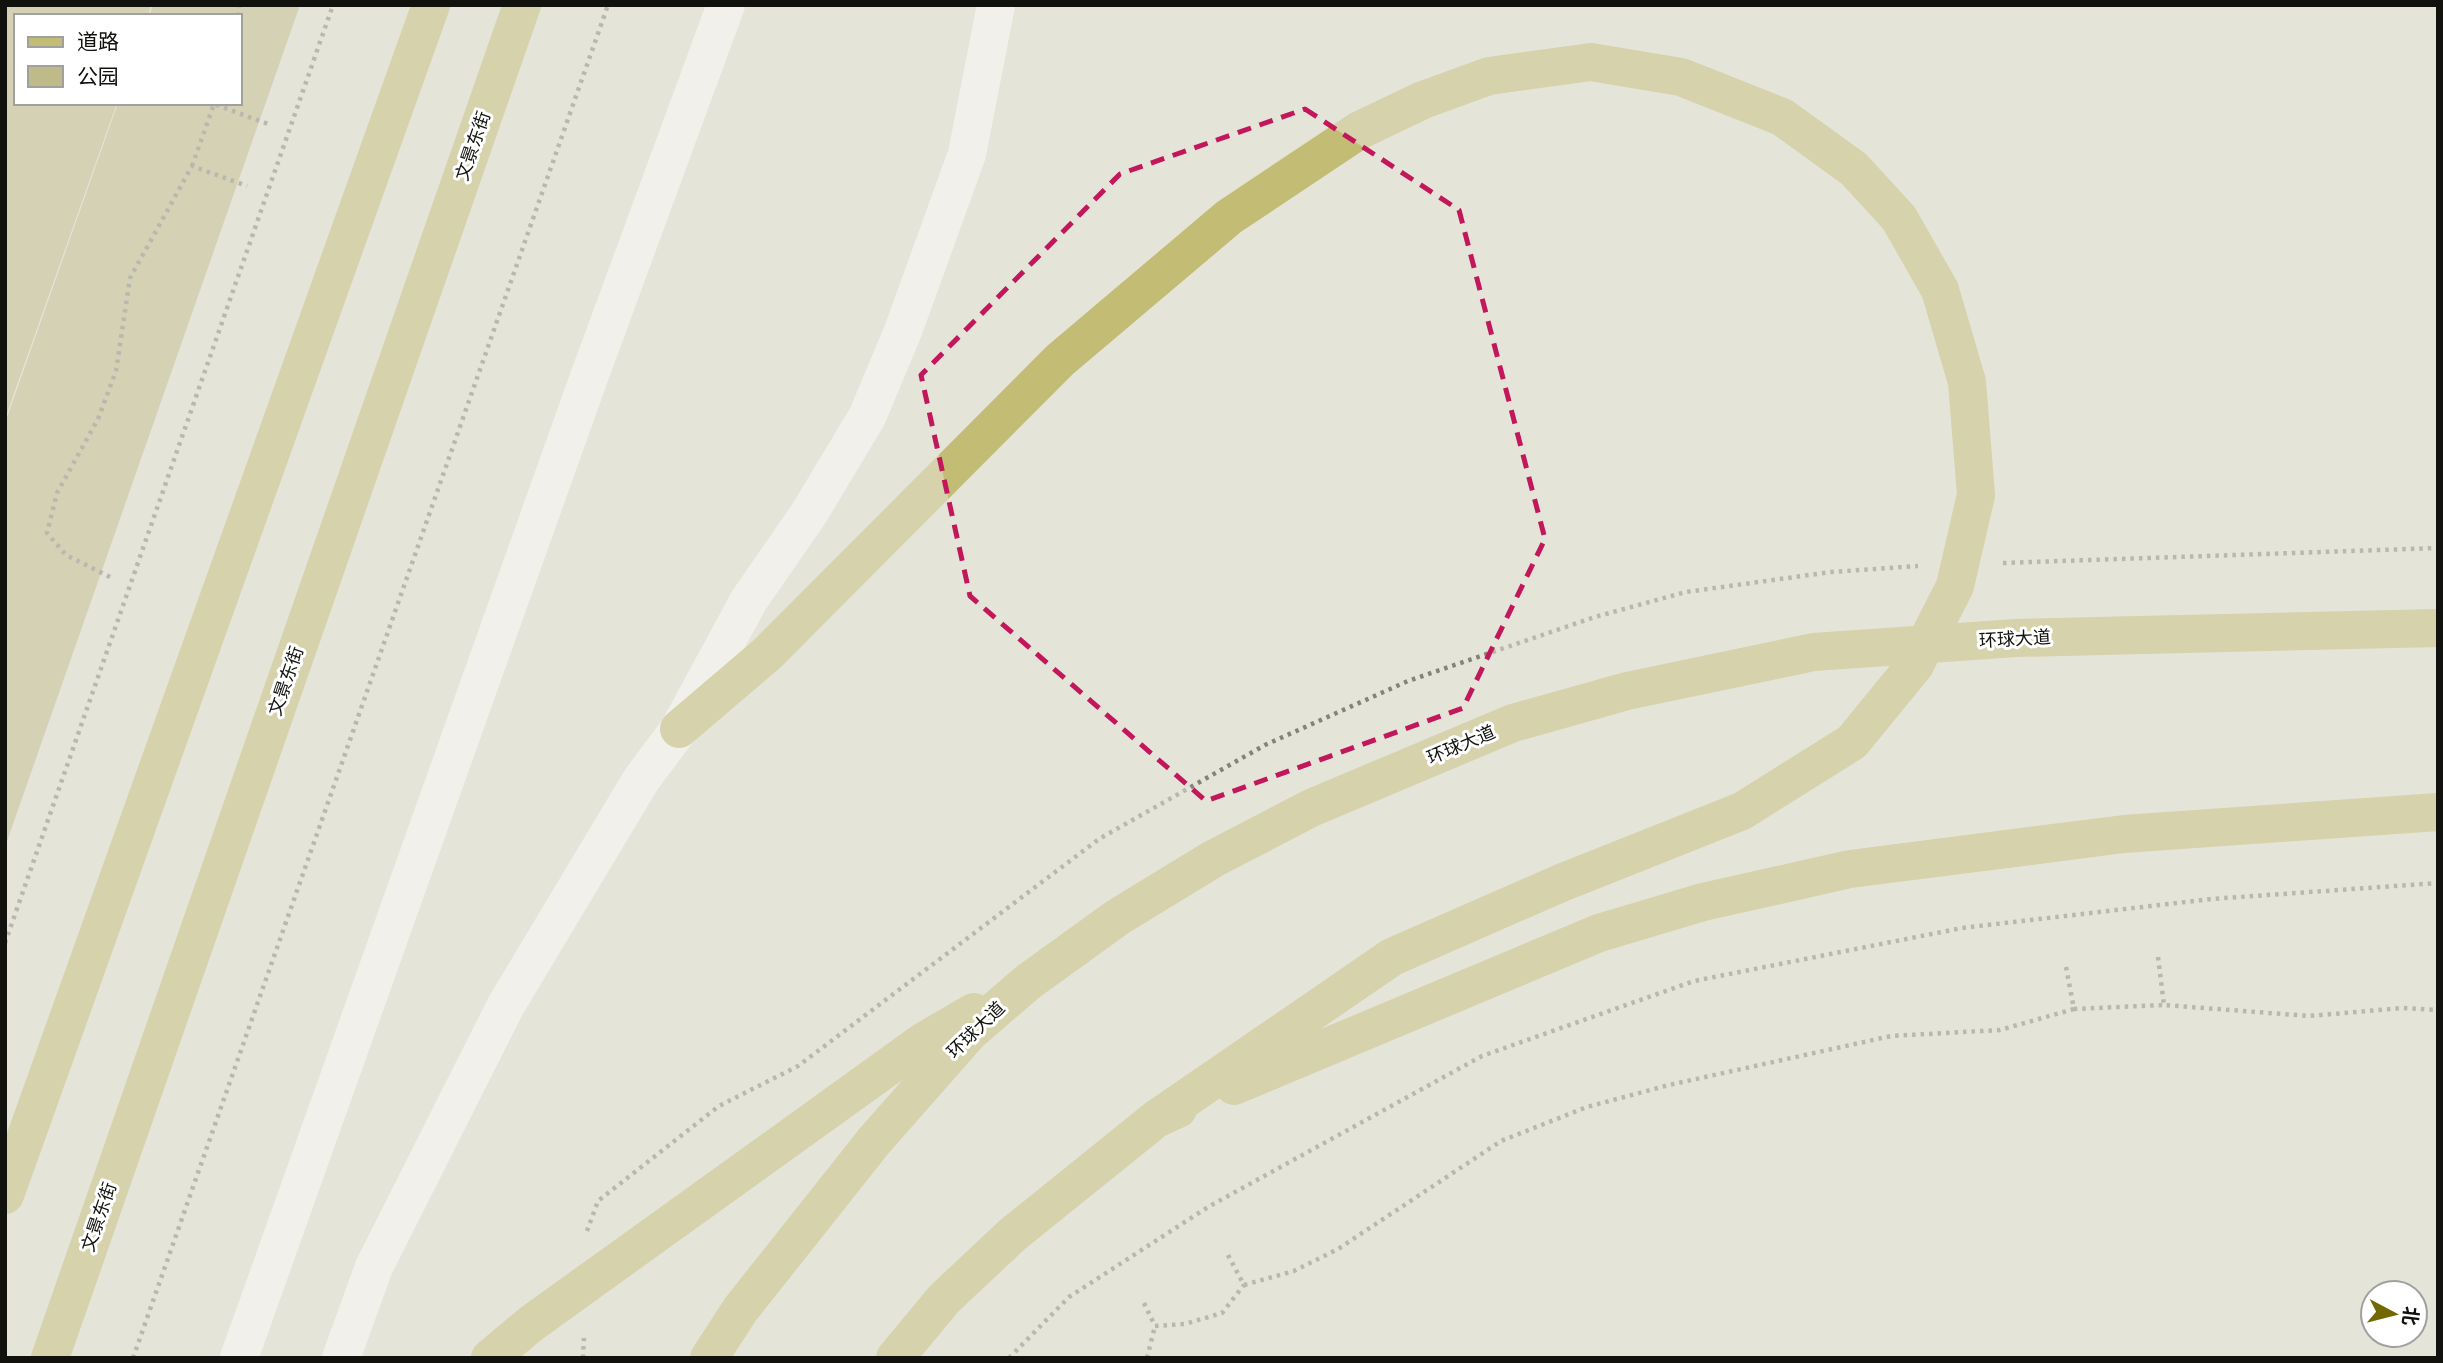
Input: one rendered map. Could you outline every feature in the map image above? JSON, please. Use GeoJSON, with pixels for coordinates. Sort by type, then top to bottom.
{"type":"FeatureCollection","features":[{"type":"Feature","properties":{"kind":"main road"},"geometry":{"type":"LineString","coordinates":[[5,1195],[431,5]]}},
{"type":"Feature","properties":{"kind":"main road","name":"文景东街"},"geometry":{"type":"LineString","coordinates":[[50,1358],[522,5]]}},
{"type":"Feature","properties":{"kind":"main road"},"geometry":{"type":"LineString","coordinates":[[679,729],[767,654],[1060,360],[1229,217],[1358,131],[1423,100],[1489,76],[1591,62],[1681,77],[1782,117],[1854,169],[1899,218],[1940,290],[1967,382],[1976,495],[1955,586],[1915,665],[1852,742],[1742,811],[1561,883],[1392,957],[1156,1119],[1012,1234],[944,1299],[895,1358]]}},
{"type":"Feature","properties":{"kind":"main road","name":"环球大道"},"geometry":{"type":"LineString","coordinates":[[709,1358],[740,1310],[874,1141],[970,1031],[1028,982],[1118,917],[1213,859],[1311,808],[1513,723],[1627,691],[1814,652],[2016,638],[2438,628]]}},
{"type":"Feature","properties":{"kind":"main road"},"geometry":{"type":"LineString","coordinates":[[1156,1119],[1599,933],[1703,902],[1850,869],[2124,834],[2438,812]]}},
{"type":"Feature","properties":{"kind":"main road"},"geometry":{"type":"LineString","coordinates":[[490,1358],[532,1323],[923,1041],[1028,982]]}},
{"type":"Feature","properties":{"kind":"street"},"geometry":{"type":"LineString","coordinates":[[239,1358],[587,380],[726,5]]}},
{"type":"Feature","properties":{"kind":"street"},"geometry":{"type":"LineString","coordinates":[[341,1358],[374,1267],[505,1007],[606,837],[679,729],[749,600],[808,515],[867,418],[903,331],[967,154],[996,5]]}},
{"type":"Feature","properties":{"kind":"path"},"geometry":{"type":"LineString","coordinates":[[5,943],[333,5]]}},
{"type":"Feature","properties":{"kind":"path"},"geometry":{"type":"LineString","coordinates":[[133,1358],[608,5]]}},
{"type":"Feature","properties":{"kind":"path"},"geometry":{"type":"LineString","coordinates":[[110,577],[66,555],[47,533],[57,493],[98,419],[116,371],[130,278],[192,166],[213,105]]}},
{"type":"Feature","properties":{"kind":"path"},"geometry":{"type":"LineString","coordinates":[[219,105],[268,124]]}},
{"type":"Feature","properties":{"kind":"path"},"geometry":{"type":"LineString","coordinates":[[192,166],[247,186]]}},
{"type":"Feature","properties":{"kind":"path"},"geometry":{"type":"LineString","coordinates":[[1991,563],[2438,548]]}},
{"type":"Feature","properties":{"kind":"path"},"geometry":{"type":"LineString","coordinates":[[583,1358],[587,1284],[586,1232],[598,1201],[719,1106],[798,1066],[1099,839],[1265,744],[1408,681],[1595,617],[1686,592],[1831,572],[1922,566]]}},
{"type":"Feature","properties":{"kind":"path"},"geometry":{"type":"LineString","coordinates":[[1009,1358],[1069,1297],[1196,1215],[1482,1056],[1694,981],[1962,928],[2211,899],[2438,883]]}},
{"type":"Feature","properties":{"kind":"path"},"geometry":{"type":"LineString","coordinates":[[2158,957],[2164,1005]]}},
{"type":"Feature","properties":{"kind":"path"},"geometry":{"type":"LineString","coordinates":[[2066,967],[2074,1009]]}},
{"type":"Feature","properties":{"kind":"path"},"geometry":{"type":"LineString","coordinates":[[1155,1326],[1185,1324],[1222,1313],[1244,1285],[1294,1271],[1338,1249],[1501,1141],[1587,1107],[1669,1085],[1891,1036],[2000,1030],[2074,1009],[2164,1005],[2309,1016],[2403,1008],[2438,1010]]}},
{"type":"Feature","properties":{"kind":"path"},"geometry":{"type":"LineString","coordinates":[[1228,1255],[1244,1285]]}},
{"type":"Feature","properties":{"kind":"path"},"geometry":{"type":"LineString","coordinates":[[1144,1303],[1155,1326],[1147,1358]]}},
{"type":"Feature","properties":{"kind":"highlighted area"},"geometry":{"type":"Polygon","coordinates":[[[1305,109],[1459,210],[1545,539],[1463,708],[1206,801],[970,596],[921,375],[1120,174],[1305,109]]]}},
{"type":"Feature","properties":{"kind":"green space"},"geometry":{"type":"Polygon","coordinates":[[[5,5],[151,5],[149,14],[14,14],[14,105],[116,105],[5,419],[5,5]]]}},
{"type":"Feature","properties":{"kind":"green space"},"geometry":{"type":"Polygon","coordinates":[[[153,5],[300,5],[5,847],[5,423],[117,105],[242,105],[242,14],[150,14],[153,5]]]}}]}
